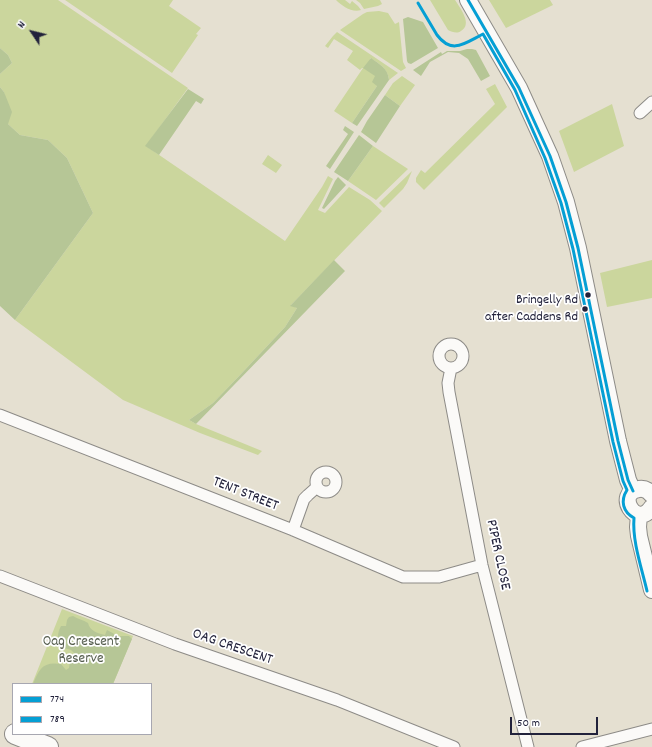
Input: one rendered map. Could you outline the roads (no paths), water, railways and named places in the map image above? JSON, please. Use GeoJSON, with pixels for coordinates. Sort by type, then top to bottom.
{"type":"FeatureCollection","features":[{"type":"Feature","properties":{"kind":"highway"},"geometry":{"type":"LineString","coordinates":[[0,728],[12,733]]}},
{"type":"Feature","properties":{"kind":"highway"},"geometry":{"type":"LineString","coordinates":[[17,735],[48,747]]}},
{"type":"Feature","properties":{"kind":"main road"},"geometry":{"type":"LineString","coordinates":[[468,0],[519,88],[550,156],[578,248],[618,441],[628,480],[633,491]]}},
{"type":"Feature","properties":{"kind":"main road"},"geometry":{"type":"LineString","coordinates":[[652,496],[650,492],[642,488],[633,491],[628,498],[631,511],[646,511],[638,527],[652,590]]}},
{"type":"Feature","properties":{"kind":"street"},"geometry":{"type":"LineString","coordinates":[[640,113],[652,102]]}},
{"type":"Feature","properties":{"kind":"street","name":"PIPER CLOSE"},"geometry":{"type":"LineString","coordinates":[[451,368],[448,383],[449,392],[482,565],[528,747]]}},
{"type":"Feature","properties":{"kind":"street","name":"TENT STREET"},"geometry":{"type":"LineString","coordinates":[[0,415],[293,530],[403,577],[439,577],[482,565]]}},
{"type":"Feature","properties":{"kind":"street"},"geometry":{"type":"LineString","coordinates":[[293,530],[304,499],[317,487]]}},
{"type":"Feature","properties":{"kind":"street","name":"OAG CRESCENT"},"geometry":{"type":"LineString","coordinates":[[0,576],[175,644],[337,700],[454,747]]}},
{"type":"Feature","properties":{"kind":"street"},"geometry":{"type":"LineString","coordinates":[[582,747],[652,729]]}},
{"type":"Feature","properties":{"kind":"place","name":"Bringelly Rd after Caddens Rd"},"geometry":{"type":"Point","coordinates":[585,309]}},
{"type":"Feature","properties":{"kind":"park label","name":"Oag Crescent Reserve"},"geometry":{"type":"Point","coordinates":[81,652]}}]}
